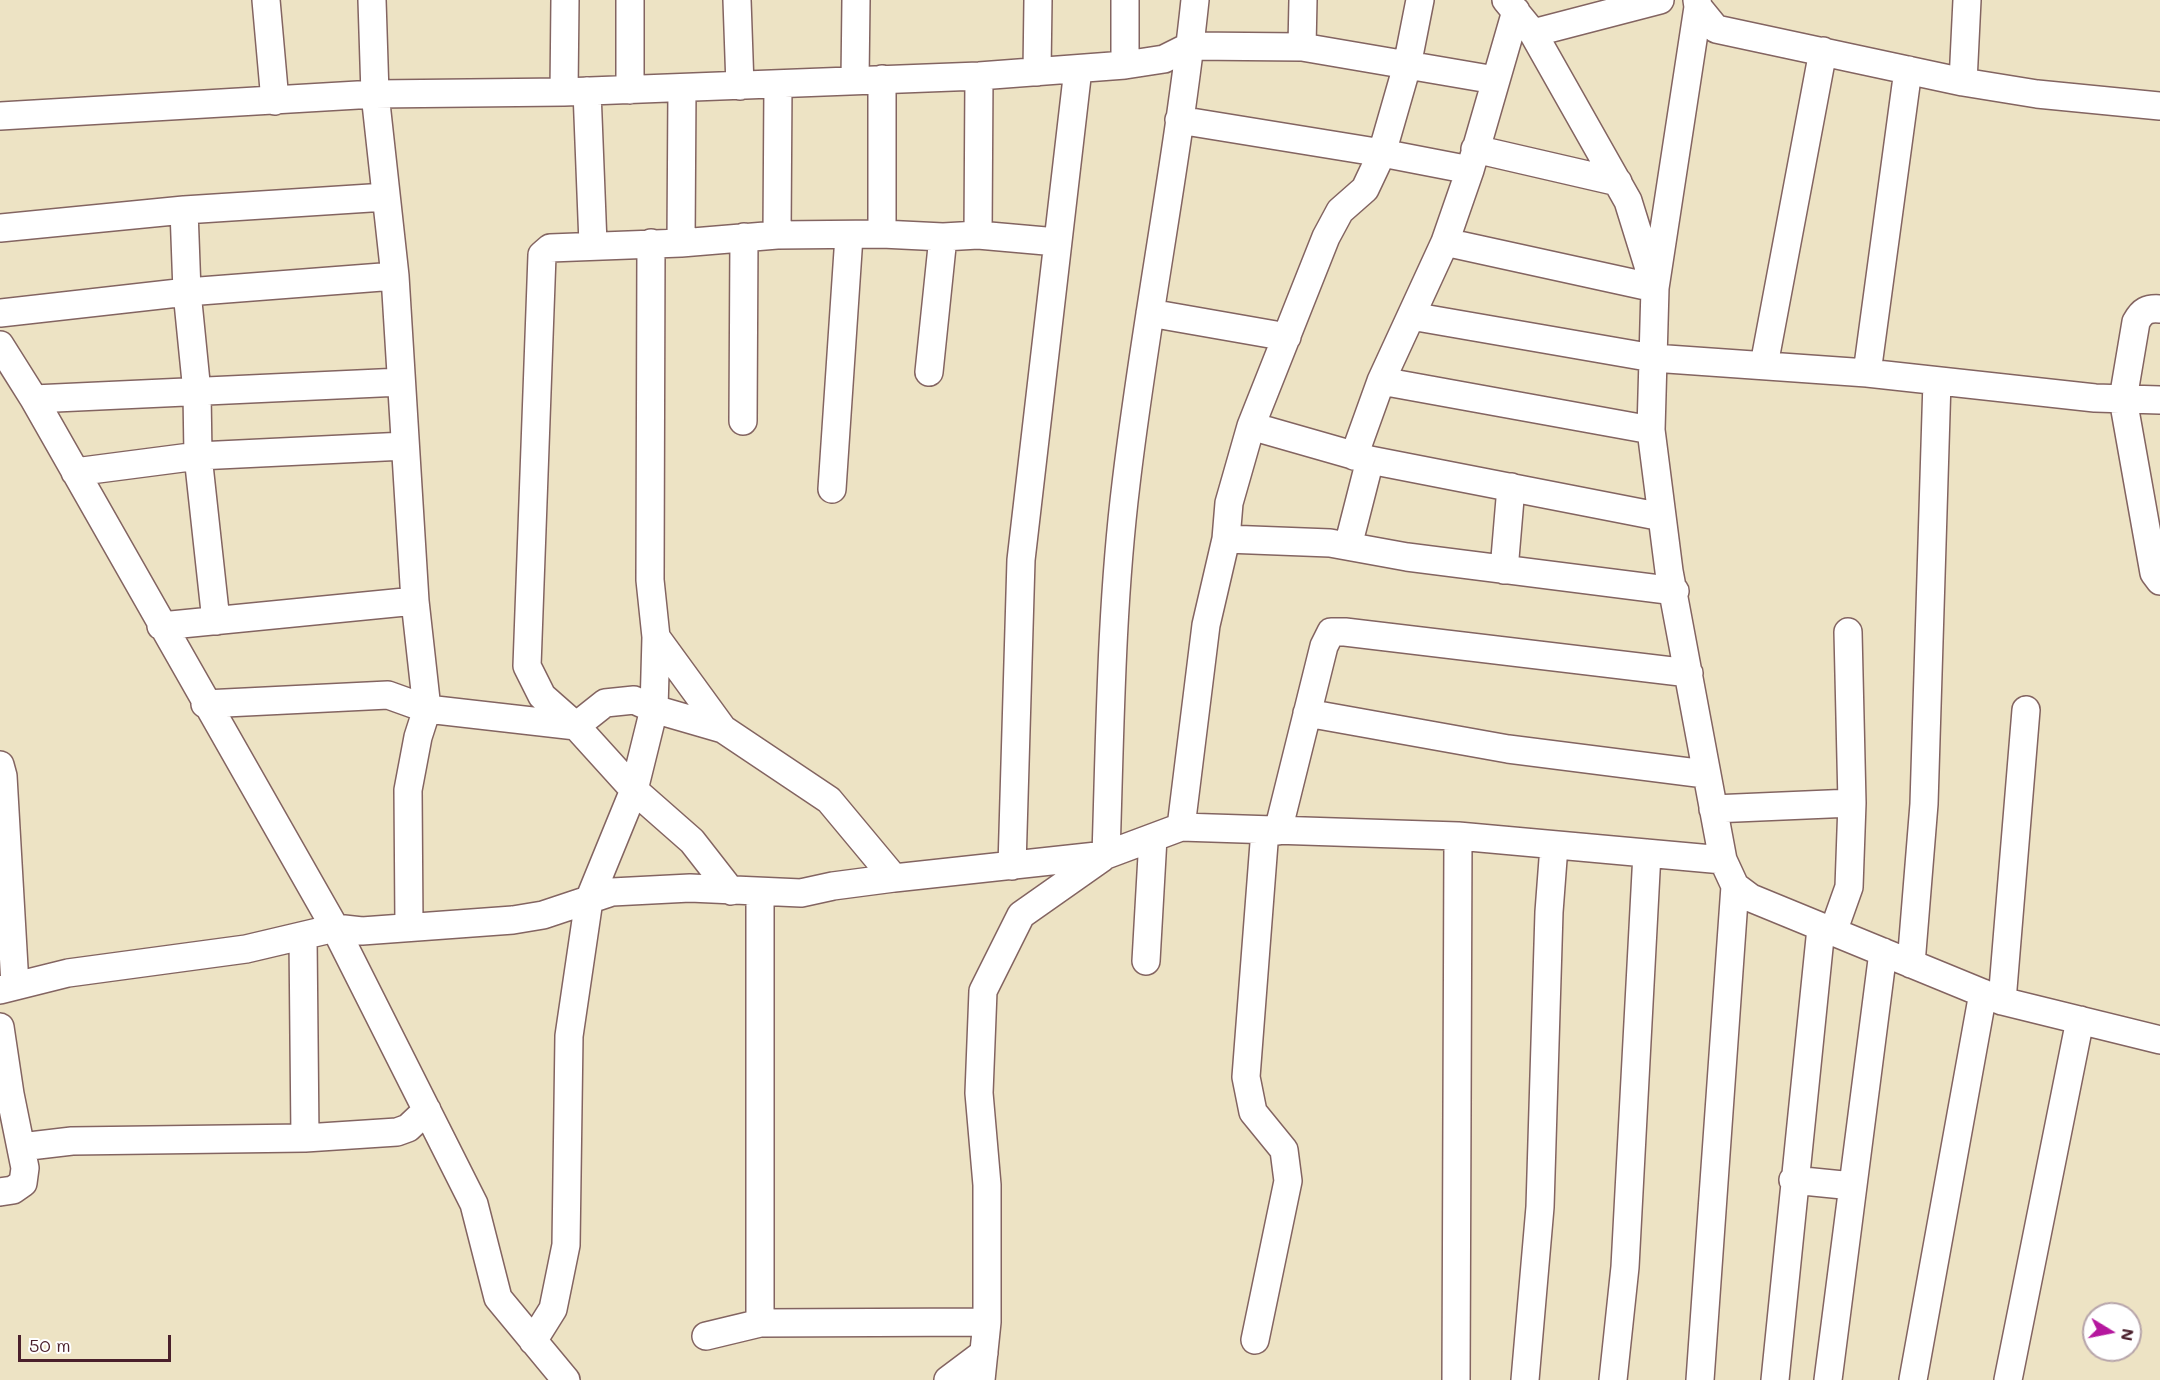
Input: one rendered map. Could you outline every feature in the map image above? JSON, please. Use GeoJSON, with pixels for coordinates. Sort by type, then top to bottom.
{"type":"FeatureCollection","features":[{"type":"Feature","properties":{"kind":"street"},"geometry":{"type":"LineString","coordinates":[[266,0],[275,101]]}},
{"type":"Feature","properties":{"kind":"street"},"geometry":{"type":"LineString","coordinates":[[372,0],[375,94],[395,276],[415,601],[427,709],[418,736],[408,790],[409,926]]}},
{"type":"Feature","properties":{"kind":"street"},"geometry":{"type":"LineString","coordinates":[[565,0],[593,244]]}},
{"type":"Feature","properties":{"kind":"street"},"geometry":{"type":"LineString","coordinates":[[630,0],[630,90]]}},
{"type":"Feature","properties":{"kind":"street"},"geometry":{"type":"LineString","coordinates":[[737,0],[740,86]]}},
{"type":"Feature","properties":{"kind":"street"},"geometry":{"type":"LineString","coordinates":[[856,0],[869,80],[882,234]]}},
{"type":"Feature","properties":{"kind":"street"},"geometry":{"type":"LineString","coordinates":[[1037,72],[1038,0]]}},
{"type":"Feature","properties":{"kind":"street"},"geometry":{"type":"LineString","coordinates":[[1125,0],[1125,65]]}},
{"type":"Feature","properties":{"kind":"street"},"geometry":{"type":"LineString","coordinates":[[1106,855],[1112,653],[1126,485],[1195,0]]}},
{"type":"Feature","properties":{"kind":"street"},"geometry":{"type":"LineString","coordinates":[[1302,47],[1303,0]]}},
{"type":"Feature","properties":{"kind":"street"},"geometry":{"type":"LineString","coordinates":[[1181,827],[1206,625],[1226,539],[1229,503],[1251,426],[1326,237],[1340,211],[1365,189],[1382,153],[1407,66],[1420,0]]}},
{"type":"Feature","properties":{"kind":"street"},"geometry":{"type":"LineString","coordinates":[[1533,33],[1660,0]]}},
{"type":"Feature","properties":{"kind":"street"},"geometry":{"type":"LineString","coordinates":[[1963,82],[1967,0]]}},
{"type":"Feature","properties":{"kind":"street"},"geometry":{"type":"LineString","coordinates":[[1697,4],[1716,29],[1963,82],[2037,94],[2160,105]]}},
{"type":"Feature","properties":{"kind":"street"},"geometry":{"type":"LineString","coordinates":[[1697,4],[1655,288],[1651,430],[1669,571],[1675,591],[1705,774],[1723,860],[1735,886],[1751,898],[1827,930],[1992,997],[2160,1040]]}},
{"type":"Feature","properties":{"kind":"street"},"geometry":{"type":"LineString","coordinates":[[1511,5],[1533,33],[1628,201],[1655,288]]}},
{"type":"Feature","properties":{"kind":"street"},"geometry":{"type":"LineString","coordinates":[[1348,546],[1362,458],[1381,381],[1445,243],[1495,80],[1511,5]]}},
{"type":"Feature","properties":{"kind":"street"},"geometry":{"type":"LineString","coordinates":[[0,116],[375,94],[630,90],[979,76],[1125,65],[1164,59],[1190,46],[1302,47],[1495,80]]}},
{"type":"Feature","properties":{"kind":"street"},"geometry":{"type":"LineString","coordinates":[[1764,365],[1823,51]]}},
{"type":"Feature","properties":{"kind":"street"},"geometry":{"type":"LineString","coordinates":[[1012,866],[1021,560],[1078,69]]}},
{"type":"Feature","properties":{"kind":"street"},"geometry":{"type":"LineString","coordinates":[[1867,373],[1908,70]]}},
{"type":"Feature","properties":{"kind":"street"},"geometry":{"type":"LineString","coordinates":[[978,235],[979,76]]}},
{"type":"Feature","properties":{"kind":"street"},"geometry":{"type":"LineString","coordinates":[[777,235],[778,84]]}},
{"type":"Feature","properties":{"kind":"street"},"geometry":{"type":"LineString","coordinates":[[681,243],[682,88]]}},
{"type":"Feature","properties":{"kind":"street"},"geometry":{"type":"LineString","coordinates":[[1179,120],[1382,153],[1472,160],[1618,182]]}},
{"type":"Feature","properties":{"kind":"street"},"geometry":{"type":"LineString","coordinates":[[0,228],[184,210],[386,197]]}},
{"type":"Feature","properties":{"kind":"street"},"geometry":{"type":"LineString","coordinates":[[184,210],[187,292],[197,392],[198,456],[216,621]]}},
{"type":"Feature","properties":{"kind":"street"},"geometry":{"type":"LineString","coordinates":[[731,891],[692,841],[634,790],[576,726],[542,696],[527,666],[534,535],[539,272],[542,255],[550,248],[593,244],[681,243],[777,235],[849,237],[882,234],[943,237],[978,235],[1057,242]]}},
{"type":"Feature","properties":{"kind":"street"},"geometry":{"type":"LineString","coordinates":[[743,421],[744,237]]}},
{"type":"Feature","properties":{"kind":"street"},"geometry":{"type":"LineString","coordinates":[[832,489],[849,237]]}},
{"type":"Feature","properties":{"kind":"street"},"geometry":{"type":"LineString","coordinates":[[929,372],[943,237]]}},
{"type":"Feature","properties":{"kind":"street"},"geometry":{"type":"LineString","coordinates":[[533,1341],[553,1309],[566,1245],[569,1036],[590,900],[634,790],[654,709],[656,637],[650,580],[651,243]]}},
{"type":"Feature","properties":{"kind":"street"},"geometry":{"type":"LineString","coordinates":[[1445,243],[1655,288]]}},
{"type":"Feature","properties":{"kind":"street"},"geometry":{"type":"LineString","coordinates":[[0,313],[187,292],[395,276]]}},
{"type":"Feature","properties":{"kind":"street"},"geometry":{"type":"LineString","coordinates":[[2160,309],[2141,312],[2136,322],[2123,399],[2151,493],[2154,573],[2160,581]]}},
{"type":"Feature","properties":{"kind":"street"},"geometry":{"type":"LineString","coordinates":[[1150,313],[1287,337]]}},
{"type":"Feature","properties":{"kind":"street"},"geometry":{"type":"LineString","coordinates":[[1411,316],[1653,358],[1867,373],[2095,398],[2160,400]]}},
{"type":"Feature","properties":{"kind":"street"},"geometry":{"type":"LineString","coordinates":[[0,345],[34,399],[205,704],[335,928],[474,1204],[498,1298],[566,1380]]}},
{"type":"Feature","properties":{"kind":"street"},"geometry":{"type":"LineString","coordinates":[[1381,381],[1651,430]]}},
{"type":"Feature","properties":{"kind":"street"},"geometry":{"type":"LineString","coordinates":[[1911,964],[1924,804],[1937,381]]}},
{"type":"Feature","properties":{"kind":"street"},"geometry":{"type":"LineString","coordinates":[[34,399],[401,382]]}},
{"type":"Feature","properties":{"kind":"street"},"geometry":{"type":"LineString","coordinates":[[1251,426],[1362,458],[1662,518]]}},
{"type":"Feature","properties":{"kind":"street"},"geometry":{"type":"LineString","coordinates":[[75,472],[198,456],[405,446]]}},
{"type":"Feature","properties":{"kind":"street"},"geometry":{"type":"LineString","coordinates":[[1504,570],[1511,487]]}},
{"type":"Feature","properties":{"kind":"street"},"geometry":{"type":"LineString","coordinates":[[1226,539],[1348,546],[1504,570],[1675,591]]}},
{"type":"Feature","properties":{"kind":"street"},"geometry":{"type":"LineString","coordinates":[[161,626],[415,601]]}},
{"type":"Feature","properties":{"kind":"street"},"geometry":{"type":"LineString","coordinates":[[1256,1340],[1287,1181],[1284,1150],[1253,1112],[1246,1077],[1271,831],[1307,713],[1324,646],[1331,632],[1689,673]]}},
{"type":"Feature","properties":{"kind":"street"},"geometry":{"type":"LineString","coordinates":[[1775,1380],[1793,1180],[1827,930],[1849,887],[1852,803],[1848,632]]}},
{"type":"Feature","properties":{"kind":"street"},"geometry":{"type":"LineString","coordinates":[[656,637],[723,729]]}},
{"type":"Feature","properties":{"kind":"street"},"geometry":{"type":"LineString","coordinates":[[205,704],[388,695],[427,709],[576,726],[604,703],[634,700],[654,709],[723,729],[829,800],[894,878]]}},
{"type":"Feature","properties":{"kind":"street"},"geometry":{"type":"LineString","coordinates":[[1913,1380],[1992,997],[2026,710]]}},
{"type":"Feature","properties":{"kind":"street"},"geometry":{"type":"LineString","coordinates":[[1307,713],[1508,749],[1705,774]]}},
{"type":"Feature","properties":{"kind":"street"},"geometry":{"type":"LineString","coordinates":[[0,765],[3,776],[7,988],[68,973],[246,949],[335,928],[362,931],[513,920],[543,915],[563,906],[612,892],[648,888],[801,893],[833,886],[894,878],[1106,855],[1181,827],[1458,836],[1723,860]]}},
{"type":"Feature","properties":{"kind":"street"},"geometry":{"type":"LineString","coordinates":[[1713,809],[1852,803]]}},
{"type":"Feature","properties":{"kind":"street"},"geometry":{"type":"LineString","coordinates":[[1456,1380],[1458,836]]}},
{"type":"Feature","properties":{"kind":"street"},"geometry":{"type":"LineString","coordinates":[[1146,961],[1153,838]]}},
{"type":"Feature","properties":{"kind":"street"},"geometry":{"type":"LineString","coordinates":[[1526,1380],[1540,1207],[1548,922],[1554,846]]}},
{"type":"Feature","properties":{"kind":"street"},"geometry":{"type":"LineString","coordinates":[[1613,1380],[1625,1267],[1647,853]]}},
{"type":"Feature","properties":{"kind":"street"},"geometry":{"type":"LineString","coordinates":[[981,1380],[987,1322],[987,1185],[980,1093],[983,991],[1021,915],[1106,855]]}},
{"type":"Feature","properties":{"kind":"street"},"geometry":{"type":"LineString","coordinates":[[1700,1380],[1735,886]]}},
{"type":"Feature","properties":{"kind":"street"},"geometry":{"type":"LineString","coordinates":[[760,892],[760,1323]]}},
{"type":"Feature","properties":{"kind":"street"},"geometry":{"type":"LineString","coordinates":[[303,937],[305,1138]]}},
{"type":"Feature","properties":{"kind":"street"},"geometry":{"type":"LineString","coordinates":[[1828,1380],[1883,952]]}},
{"type":"Feature","properties":{"kind":"street"},"geometry":{"type":"LineString","coordinates":[[2008,1380],[2080,1020]]}},
{"type":"Feature","properties":{"kind":"street"},"geometry":{"type":"LineString","coordinates":[[0,1027],[5,1095],[25,1168],[23,1183],[13,1190],[0,1192]]}},
{"type":"Feature","properties":{"kind":"street"},"geometry":{"type":"LineString","coordinates":[[21,1147],[72,1141],[305,1138],[397,1132],[408,1128],[427,1110]]}},
{"type":"Feature","properties":{"kind":"street"},"geometry":{"type":"LineString","coordinates":[[1793,1180],[1853,1186]]}},
{"type":"Feature","properties":{"kind":"street"},"geometry":{"type":"LineString","coordinates":[[706,1336],[760,1323],[987,1322]]}},
{"type":"Feature","properties":{"kind":"street"},"geometry":{"type":"LineString","coordinates":[[948,1380],[984,1353]]}}]}
